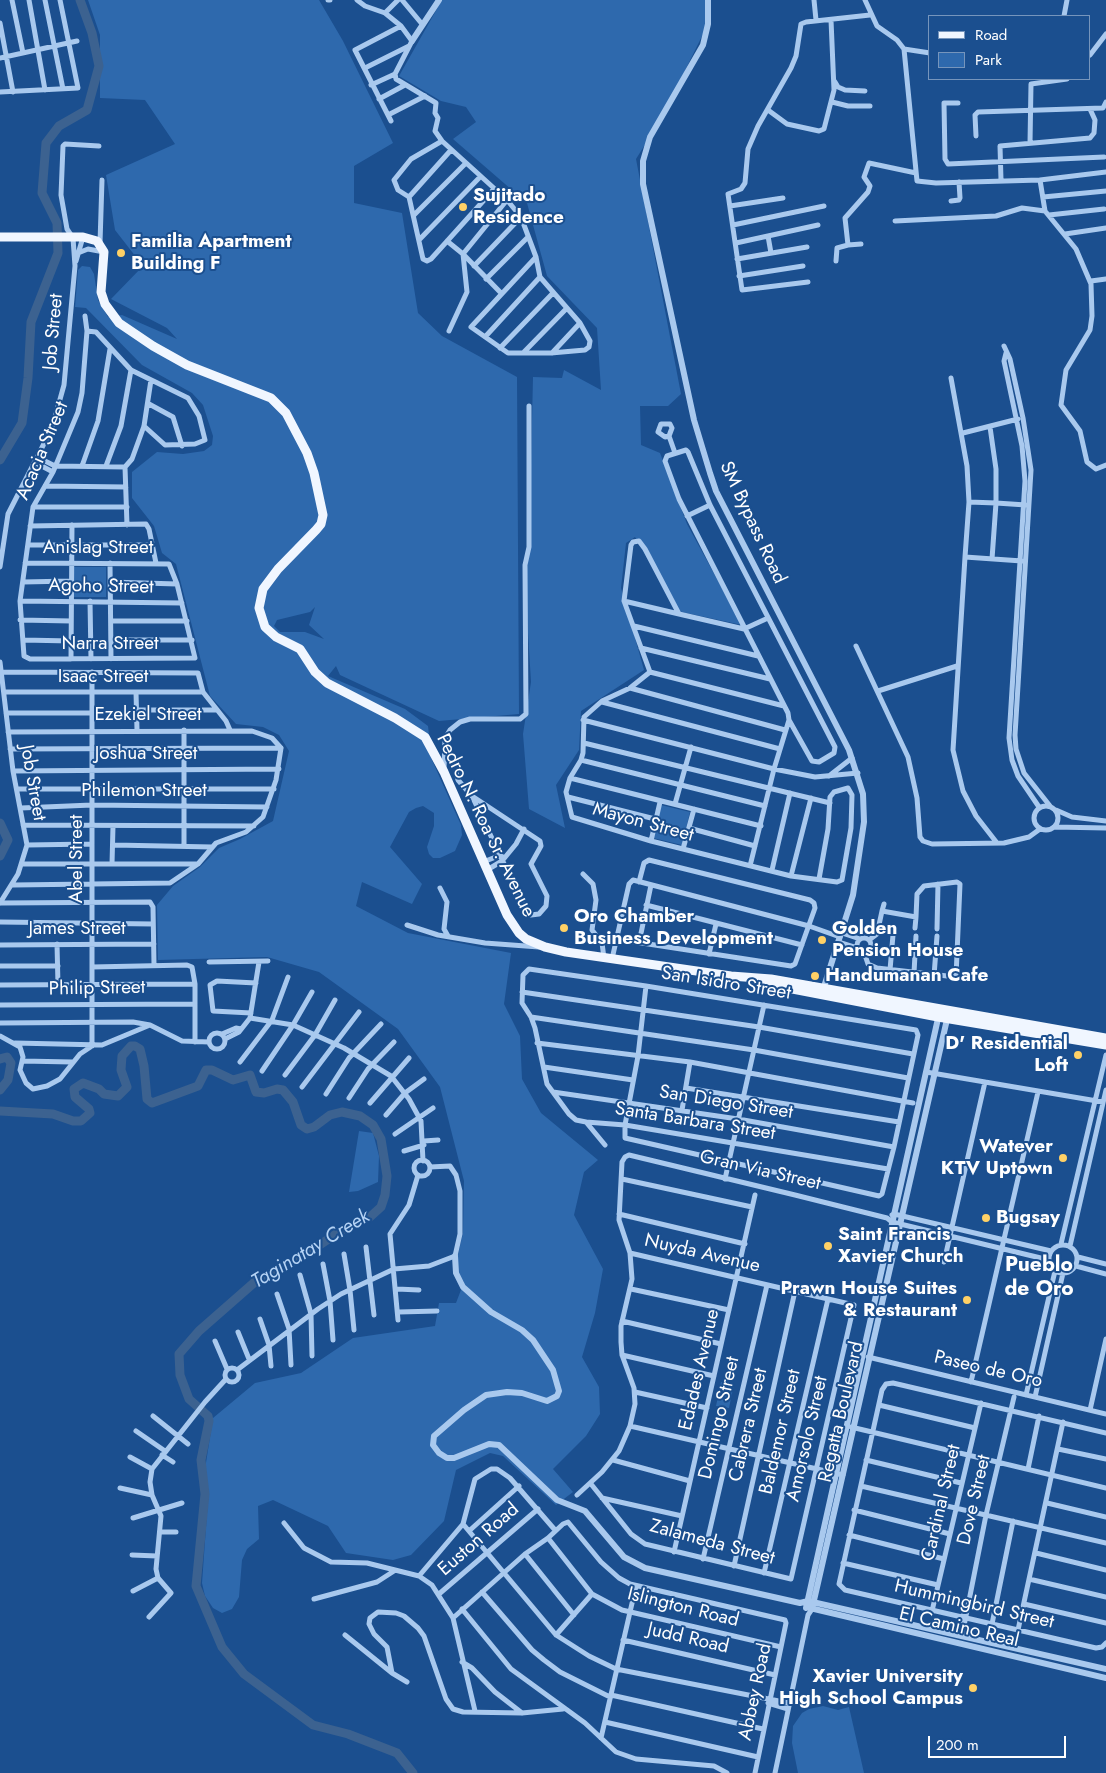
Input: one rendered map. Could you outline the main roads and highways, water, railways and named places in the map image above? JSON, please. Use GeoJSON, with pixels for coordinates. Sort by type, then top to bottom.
{"type":"FeatureCollection","features":[{"type":"Feature","properties":{"kind":"main road","name":"Pedro N. Roa Sr. Avenue"},"geometry":{"type":"LineString","coordinates":[[0,237],[83,237],[100,243],[104,252],[101,292],[105,304],[119,323],[153,346],[187,365],[271,398],[286,413],[302,440],[314,473],[323,515],[321,524],[278,569],[263,589],[259,608],[265,627],[276,637],[300,649],[315,672],[327,683],[422,734],[432,747],[444,772],[512,925],[526,939],[544,947],[731,976],[771,979],[822,992],[944,1014]]}},
{"type":"Feature","properties":{"kind":"main road"},"geometry":{"type":"LineString","coordinates":[[944,1014],[1106,1038]]}},
{"type":"Feature","properties":{"kind":"main road"},"geometry":{"type":"LineString","coordinates":[[944,1014],[1106,1045]]}},
{"type":"Feature","properties":{"kind":"waterway"},"geometry":{"type":"LineString","coordinates":[[0,460],[22,423],[28,378],[31,322],[58,253],[57,223],[42,193],[46,143],[59,126],[87,110],[99,66],[92,33],[80,0]]}},
{"type":"Feature","properties":{"kind":"waterway"},"geometry":{"type":"LineString","coordinates":[[0,823],[8,840],[0,856]]}},
{"type":"Feature","properties":{"kind":"waterway","name":"Taginatay Creek"},"geometry":{"type":"LineString","coordinates":[[0,1111],[53,1114],[73,1121],[81,1121],[90,1113],[89,1109],[75,1097],[74,1089],[83,1083],[99,1089],[104,1094],[118,1096],[127,1087],[121,1070],[122,1056],[131,1046],[135,1046],[140,1049],[144,1066],[147,1099],[152,1103],[198,1086],[206,1070],[212,1070],[233,1080],[250,1075],[256,1092],[264,1093],[277,1089],[283,1090],[293,1102],[301,1125],[307,1129],[314,1127],[330,1115],[342,1112],[360,1116],[373,1125],[381,1139],[387,1176],[385,1195],[381,1207],[370,1217],[345,1228],[300,1258],[256,1281],[199,1331],[179,1354],[180,1375],[189,1399],[208,1416],[209,1421],[201,1460],[205,1494],[196,1586],[222,1647],[244,1674],[313,1725],[348,1734],[397,1753],[413,1773]]}},
{"type":"Feature","properties":{"kind":"waterway","name":"Taginatay Creek"},"geometry":{"type":"LineString","coordinates":[[0,1059],[7,1057],[11,1063],[8,1080],[0,1090]]}},
{"type":"Feature","properties":{"kind":"place","name":"Sujitado Residence"},"geometry":{"type":"Point","coordinates":[463,207]}},
{"type":"Feature","properties":{"kind":"place","name":"Familia Apartment Building F"},"geometry":{"type":"Point","coordinates":[121,253]}},
{"type":"Feature","properties":{"kind":"place","name":"Oro Chamber Business Development"},"geometry":{"type":"Point","coordinates":[564,928]}},
{"type":"Feature","properties":{"kind":"place","name":"Golden Pension House"},"geometry":{"type":"Point","coordinates":[822,940]}},
{"type":"Feature","properties":{"kind":"place","name":"Handumanan Cafe"},"geometry":{"type":"Point","coordinates":[815,976]}},
{"type":"Feature","properties":{"kind":"place","name":"D' Residential Loft"},"geometry":{"type":"Point","coordinates":[1078,1055]}},
{"type":"Feature","properties":{"kind":"place","name":"Watever KTV Uptown"},"geometry":{"type":"Point","coordinates":[1063,1158]}},
{"type":"Feature","properties":{"kind":"place","name":"Bugsay"},"geometry":{"type":"Point","coordinates":[986,1218]}},
{"type":"Feature","properties":{"kind":"place","name":"Saint Francis Xavier Church"},"geometry":{"type":"Point","coordinates":[828,1246]}},
{"type":"Feature","properties":{"kind":"place","name":"Prawn House Suites & Restaurant"},"geometry":{"type":"Point","coordinates":[967,1300]}},
{"type":"Feature","properties":{"kind":"place","name":"Xavier University High School Campus"},"geometry":{"type":"Point","coordinates":[973,1688]}},
{"type":"Feature","properties":{"kind":"district","name":"Pueblo de Oro"},"geometry":{"type":"Point","coordinates":[1039,1278]}}]}
